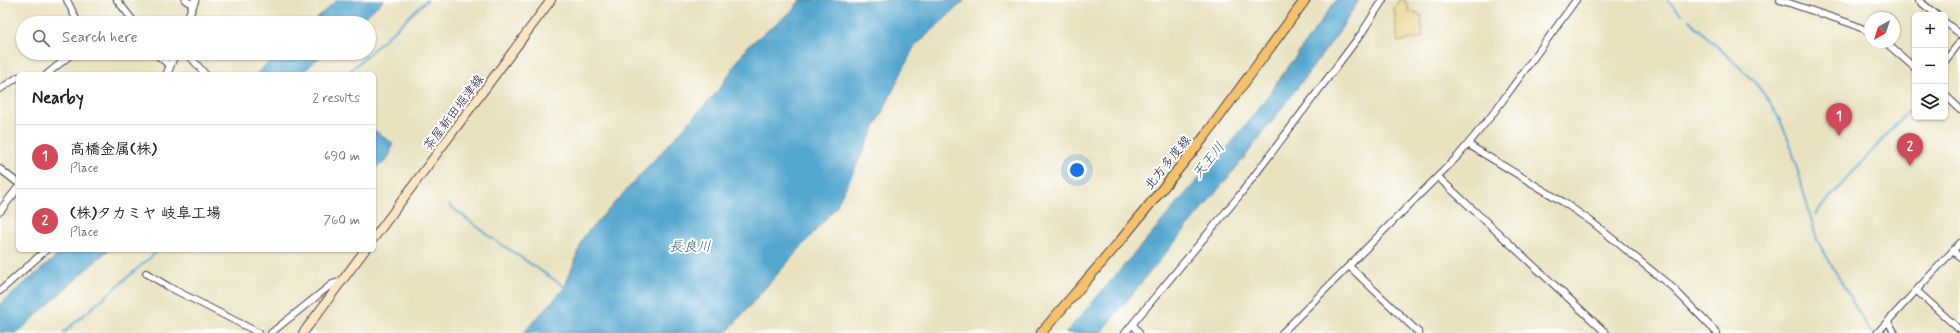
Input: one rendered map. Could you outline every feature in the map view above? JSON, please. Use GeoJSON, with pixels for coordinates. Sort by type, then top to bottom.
{"type":"FeatureCollection","features":[{"type":"Feature","properties":{"kind":"main road","name":"茶屋新田堀津線"},"geometry":{"type":"LineString","coordinates":[[376,235],[551,0]]}},
{"type":"Feature","properties":{"kind":"main road","name":"北方多度線"},"geometry":{"type":"LineString","coordinates":[[1041,333],[1121,240],[1205,136],[1305,0]]}},
{"type":"Feature","properties":{"kind":"main road"},"geometry":{"type":"LineString","coordinates":[[303,333],[364,252]]}},
{"type":"Feature","properties":{"kind":"street"},"geometry":{"type":"LineString","coordinates":[[67,0],[75,16]]}},
{"type":"Feature","properties":{"kind":"street"},"geometry":{"type":"LineString","coordinates":[[117,0],[128,16]]}},
{"type":"Feature","properties":{"kind":"street"},"geometry":{"type":"LineString","coordinates":[[185,0],[194,3],[189,16]]}},
{"type":"Feature","properties":{"kind":"street"},"geometry":{"type":"LineString","coordinates":[[1126,333],[1239,196],[1361,34],[1384,0]]}},
{"type":"Feature","properties":{"kind":"street"},"geometry":{"type":"LineString","coordinates":[[1282,333],[1469,145],[1576,0]]}},
{"type":"Feature","properties":{"kind":"street"},"geometry":{"type":"LineString","coordinates":[[1780,0],[1864,29]]}},
{"type":"Feature","properties":{"kind":"street"},"geometry":{"type":"LineString","coordinates":[[1918,0],[1933,12]]}},
{"type":"Feature","properties":{"kind":"street"},"geometry":{"type":"LineString","coordinates":[[1948,24],[1960,34]]}},
{"type":"Feature","properties":{"kind":"street"},"geometry":{"type":"LineString","coordinates":[[1948,57],[1960,42]]}},
{"type":"Feature","properties":{"kind":"street"},"geometry":{"type":"LineString","coordinates":[[1892,48],[1912,65]]}},
{"type":"Feature","properties":{"kind":"street"},"geometry":{"type":"LineString","coordinates":[[49,72],[64,60]]}},
{"type":"Feature","properties":{"kind":"street"},"geometry":{"type":"LineString","coordinates":[[163,60],[170,66]]}},
{"type":"Feature","properties":{"kind":"street"},"geometry":{"type":"LineString","coordinates":[[168,72],[172,60]]}},
{"type":"Feature","properties":{"kind":"street"},"geometry":{"type":"LineString","coordinates":[[193,60],[203,72]]}},
{"type":"Feature","properties":{"kind":"street"},"geometry":{"type":"LineString","coordinates":[[0,89],[16,79]]}},
{"type":"Feature","properties":{"kind":"street"},"geometry":{"type":"LineString","coordinates":[[1948,98],[1960,108]]}},
{"type":"Feature","properties":{"kind":"street"},"geometry":{"type":"LineString","coordinates":[[1469,145],[1563,202],[1592,222],[1673,288],[1717,333]]}},
{"type":"Feature","properties":{"kind":"street"},"geometry":{"type":"LineString","coordinates":[[0,169],[16,181]]}},
{"type":"Feature","properties":{"kind":"street"},"geometry":{"type":"LineString","coordinates":[[1438,177],[1606,333]]}},
{"type":"Feature","properties":{"kind":"street"},"geometry":{"type":"LineString","coordinates":[[0,211],[16,191]]}},
{"type":"Feature","properties":{"kind":"street"},"geometry":{"type":"LineString","coordinates":[[1877,333],[1960,243]]}},
{"type":"Feature","properties":{"kind":"street"},"geometry":{"type":"LineString","coordinates":[[1953,250],[1960,257]]}},
{"type":"Feature","properties":{"kind":"street"},"geometry":{"type":"LineString","coordinates":[[0,291],[44,252]]}},
{"type":"Feature","properties":{"kind":"street"},"geometry":{"type":"LineString","coordinates":[[1349,266],[1419,333]]}},
{"type":"Feature","properties":{"kind":"street"},"geometry":{"type":"LineString","coordinates":[[146,273],[259,333]]}},
{"type":"Feature","properties":{"kind":"street"},"geometry":{"type":"LineString","coordinates":[[271,333],[332,284],[342,281]]}},
{"type":"Feature","properties":{"kind":"street"},"geometry":{"type":"LineString","coordinates":[[1917,291],[1960,330]]}},
{"type":"Feature","properties":{"kind":"street"},"geometry":{"type":"LineString","coordinates":[[1888,322],[1895,333]]}},
{"type":"Feature","properties":{"kind":"street"},"geometry":{"type":"LineString","coordinates":[[1133,324],[1138,333]]}},
{"type":"Feature","properties":{"kind":"sand"},"geometry":{"type":"Polygon","coordinates":[[[1400,0],[1405,0],[1410,12],[1421,15],[1423,37],[1398,42],[1394,8],[1400,0]]]}},
{"type":"Feature","properties":{"kind":"water"},"geometry":{"type":"Polygon","coordinates":[[[337,0],[384,0],[366,16],[319,16],[337,0]]]}},
{"type":"Feature","properties":{"kind":"water","name":"長良川"},"geometry":{"type":"Polygon","coordinates":[[[800,0],[965,0],[914,47],[836,207],[726,333],[523,333],[564,289],[584,236],[717,92],[748,46],[792,11],[800,0]]]}},
{"type":"Feature","properties":{"kind":"water","name":"天王川"},"geometry":{"type":"Polygon","coordinates":[[[1336,0],[1359,0],[1337,35],[1244,158],[1100,333],[1066,333],[1199,178],[1210,170],[1261,105],[1336,0]]]}},
{"type":"Feature","properties":{"kind":"water"},"geometry":{"type":"Polygon","coordinates":[[[271,60],[316,60],[303,72],[258,72],[271,60]]]}},
{"type":"Feature","properties":{"kind":"water"},"geometry":{"type":"Polygon","coordinates":[[[376,131],[392,143],[388,158],[376,167],[376,131]]]}},
{"type":"Feature","properties":{"kind":"water"},"geometry":{"type":"Polygon","coordinates":[[[62,252],[106,252],[17,333],[0,333],[0,304],[62,252]]]}},
{"type":"Feature","properties":{"kind":"waterway"},"geometry":{"type":"LineString","coordinates":[[376,47],[427,0]]}},
{"type":"Feature","properties":{"kind":"waterway"},"geometry":{"type":"LineString","coordinates":[[1667,0],[1682,14]]}},
{"type":"Feature","properties":{"kind":"waterway"},"geometry":{"type":"LineString","coordinates":[[1689,20],[1751,78],[1764,94],[1780,120],[1790,143],[1817,240],[1871,333]]}},
{"type":"Feature","properties":{"kind":"waterway"},"geometry":{"type":"LineString","coordinates":[[349,72],[362,60]]}},
{"type":"Feature","properties":{"kind":"waterway"},"geometry":{"type":"LineString","coordinates":[[1815,214],[1909,110]]}},
{"type":"Feature","properties":{"kind":"waterway"},"geometry":{"type":"LineString","coordinates":[[449,205],[492,238],[565,287]]}},
{"type":"Feature","properties":{"kind":"waterway"},"geometry":{"type":"LineString","coordinates":[[63,333],[157,252]]}},
{"type":"Feature","properties":{"kind":"place","name":"高橋金属(株)"},"geometry":{"type":"Point","coordinates":[1839,136]}},
{"type":"Feature","properties":{"kind":"place","name":"(株)タカミヤ 岐阜工場"},"geometry":{"type":"Point","coordinates":[1910,166]}}]}
